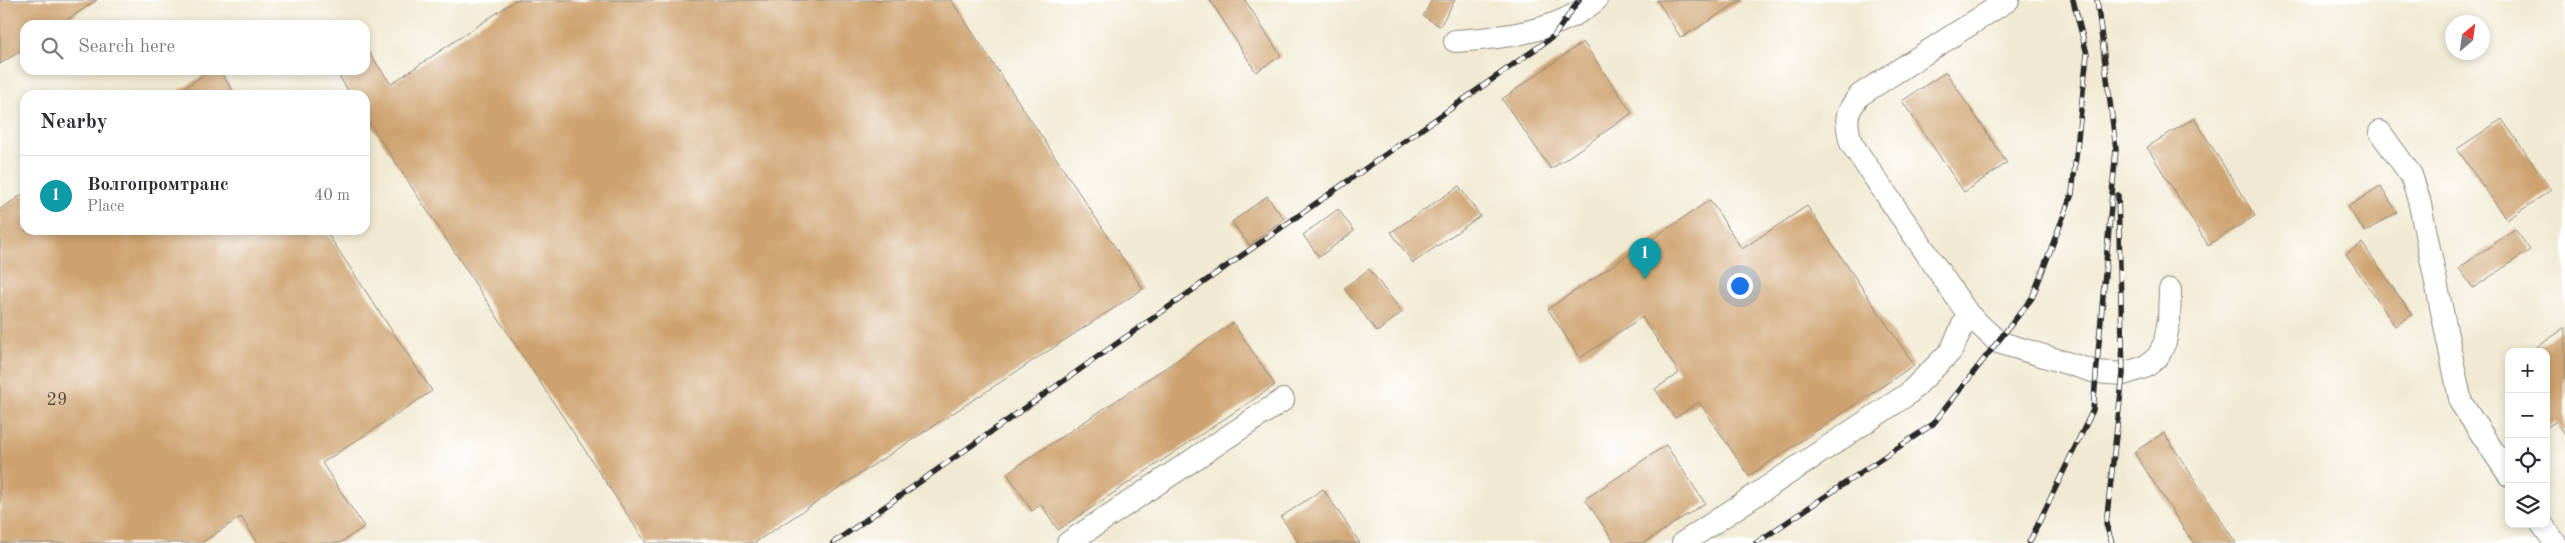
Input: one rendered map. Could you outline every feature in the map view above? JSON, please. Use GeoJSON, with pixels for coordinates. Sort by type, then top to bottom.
{"type":"FeatureCollection","features":[{"type":"Feature","properties":{"kind":"lane"},"geometry":{"type":"LineString","coordinates":[[1455,41],[1492,38],[1550,25],[1596,0]]}},
{"type":"Feature","properties":{"kind":"lane"},"geometry":{"type":"LineString","coordinates":[[2008,0],[1860,94],[1848,109],[1846,126],[1851,143],[1968,314],[1998,342],[2096,372],[2123,374],[2145,367],[2158,357],[2165,342],[2170,320],[2170,290]]}},
{"type":"Feature","properties":{"kind":"lane"},"geometry":{"type":"LineString","coordinates":[[2380,132],[2411,176],[2419,200],[2461,403],[2505,469]]}},
{"type":"Feature","properties":{"kind":"lane"},"geometry":{"type":"LineString","coordinates":[[1683,543],[1908,394],[1951,351],[1968,314]]}},
{"type":"Feature","properties":{"kind":"lane"},"geometry":{"type":"LineString","coordinates":[[1068,543],[1283,400]]}},
{"type":"Feature","properties":{"kind":"lane"},"geometry":{"type":"LineString","coordinates":[[2545,528],[2555,543]]}},
{"type":"Feature","properties":{"kind":"building"},"geometry":{"type":"Polygon","coordinates":[[[0,0],[97,0],[67,20],[20,20],[20,51],[0,64],[0,0]]]}},
{"type":"Feature","properties":{"kind":"building"},"geometry":{"type":"Polygon","coordinates":[[[516,0],[951,0],[1143,289],[754,543],[646,543],[370,124],[370,90],[348,90],[338,75],[370,75],[370,54],[391,84],[516,0]]]}},
{"type":"Feature","properties":{"kind":"building"},"geometry":{"type":"Polygon","coordinates":[[[1210,0],[1245,0],[1281,56],[1256,72],[1210,0]]]}},
{"type":"Feature","properties":{"kind":"building"},"geometry":{"type":"Polygon","coordinates":[[[1432,0],[1455,0],[1440,26],[1423,16],[1432,0]]]}},
{"type":"Feature","properties":{"kind":"building"},"geometry":{"type":"Polygon","coordinates":[[[1657,0],[1742,0],[1681,38],[1657,0]]]}},
{"type":"Feature","properties":{"kind":"building"},"geometry":{"type":"Polygon","coordinates":[[[1583,42],[1632,113],[1551,169],[1502,99],[1583,42]]]}},
{"type":"Feature","properties":{"kind":"building"},"geometry":{"type":"Polygon","coordinates":[[[1946,72],[2007,163],[1964,192],[1902,101],[1946,72]]]}},
{"type":"Feature","properties":{"kind":"building"},"geometry":{"type":"Polygon","coordinates":[[[203,75],[222,75],[233,90],[181,90],[203,75]]]}},
{"type":"Feature","properties":{"kind":"building"},"geometry":{"type":"Polygon","coordinates":[[[2194,118],[2255,216],[2208,245],[2147,147],[2194,118]]]}},
{"type":"Feature","properties":{"kind":"building"},"geometry":{"type":"Polygon","coordinates":[[[2502,119],[2551,190],[2507,220],[2457,149],[2502,119]]]}},
{"type":"Feature","properties":{"kind":"building"},"geometry":{"type":"Polygon","coordinates":[[[1459,186],[1480,216],[1413,263],[1391,232],[1459,186]]]}},
{"type":"Feature","properties":{"kind":"building"},"geometry":{"type":"Polygon","coordinates":[[[2380,186],[2397,212],[2365,232],[2348,207],[2380,186]]]}},
{"type":"Feature","properties":{"kind":"building"},"geometry":{"type":"Polygon","coordinates":[[[20,196],[20,235],[328,235],[432,391],[322,463],[364,527],[340,543],[258,543],[241,517],[201,543],[0,543],[0,209],[20,196]]]}},
{"type":"Feature","properties":{"kind":"building"},"geometry":{"type":"Polygon","coordinates":[[[1267,196],[1284,219],[1249,245],[1232,222],[1267,196]]]}},
{"type":"Feature","properties":{"kind":"building"},"geometry":{"type":"Polygon","coordinates":[[[1710,200],[1742,249],[1807,206],[1914,365],[1749,476],[1699,402],[1675,418],[1655,389],[1679,373],[1642,317],[1580,358],[1548,309],[1710,200]]]}},
{"type":"Feature","properties":{"kind":"building"},"geometry":{"type":"Polygon","coordinates":[[[1338,209],[1354,231],[1319,257],[1303,235],[1338,209]]]}},
{"type":"Feature","properties":{"kind":"building"},"geometry":{"type":"Polygon","coordinates":[[[2515,229],[2530,250],[2473,288],[2459,268],[2515,229]]]}},
{"type":"Feature","properties":{"kind":"building"},"geometry":{"type":"Polygon","coordinates":[[[2362,243],[2412,315],[2395,326],[2346,254],[2362,243]]]}},
{"type":"Feature","properties":{"kind":"building"},"geometry":{"type":"Polygon","coordinates":[[[1369,269],[1402,312],[1377,332],[1344,288],[1369,269]]]}},
{"type":"Feature","properties":{"kind":"building"},"geometry":{"type":"Polygon","coordinates":[[[1233,323],[1275,385],[1058,530],[1041,504],[1032,511],[1007,473],[1233,323]]]}},
{"type":"Feature","properties":{"kind":"building"},"geometry":{"type":"Polygon","coordinates":[[[2565,328],[2565,435],[2556,421],[2550,425],[2550,348],[2535,348],[2565,328]]]}},
{"type":"Feature","properties":{"kind":"building"},"geometry":{"type":"Polygon","coordinates":[[[2164,433],[2236,543],[2193,543],[2134,452],[2164,433]]]}},
{"type":"Feature","properties":{"kind":"building"},"geometry":{"type":"Polygon","coordinates":[[[1666,445],[1705,503],[1644,543],[1615,543],[1585,499],[1666,445]]]}},
{"type":"Feature","properties":{"kind":"building"},"geometry":{"type":"Polygon","coordinates":[[[1323,489],[1360,543],[1299,543],[1281,517],[1323,489]]]}},
{"type":"Feature","properties":{"kind":"railway"},"geometry":{"type":"LineString","coordinates":[[833,543],[1554,36],[1579,0]]}},
{"type":"Feature","properties":{"kind":"railway"},"geometry":{"type":"LineString","coordinates":[[1756,543],[1933,424],[2032,298],[2072,194],[2087,54],[2073,0]]}},
{"type":"Feature","properties":{"kind":"railway"},"geometry":{"type":"LineString","coordinates":[[2029,543],[2093,410],[2116,149],[2097,0]]}},
{"type":"Feature","properties":{"kind":"railway"},"geometry":{"type":"LineString","coordinates":[[2112,543],[2106,524],[2123,374],[2118,195]]}},
{"type":"Feature","properties":{"kind":"place","name":"Волгопромтранс"},"geometry":{"type":"Point","coordinates":[1645,279]}}]}
